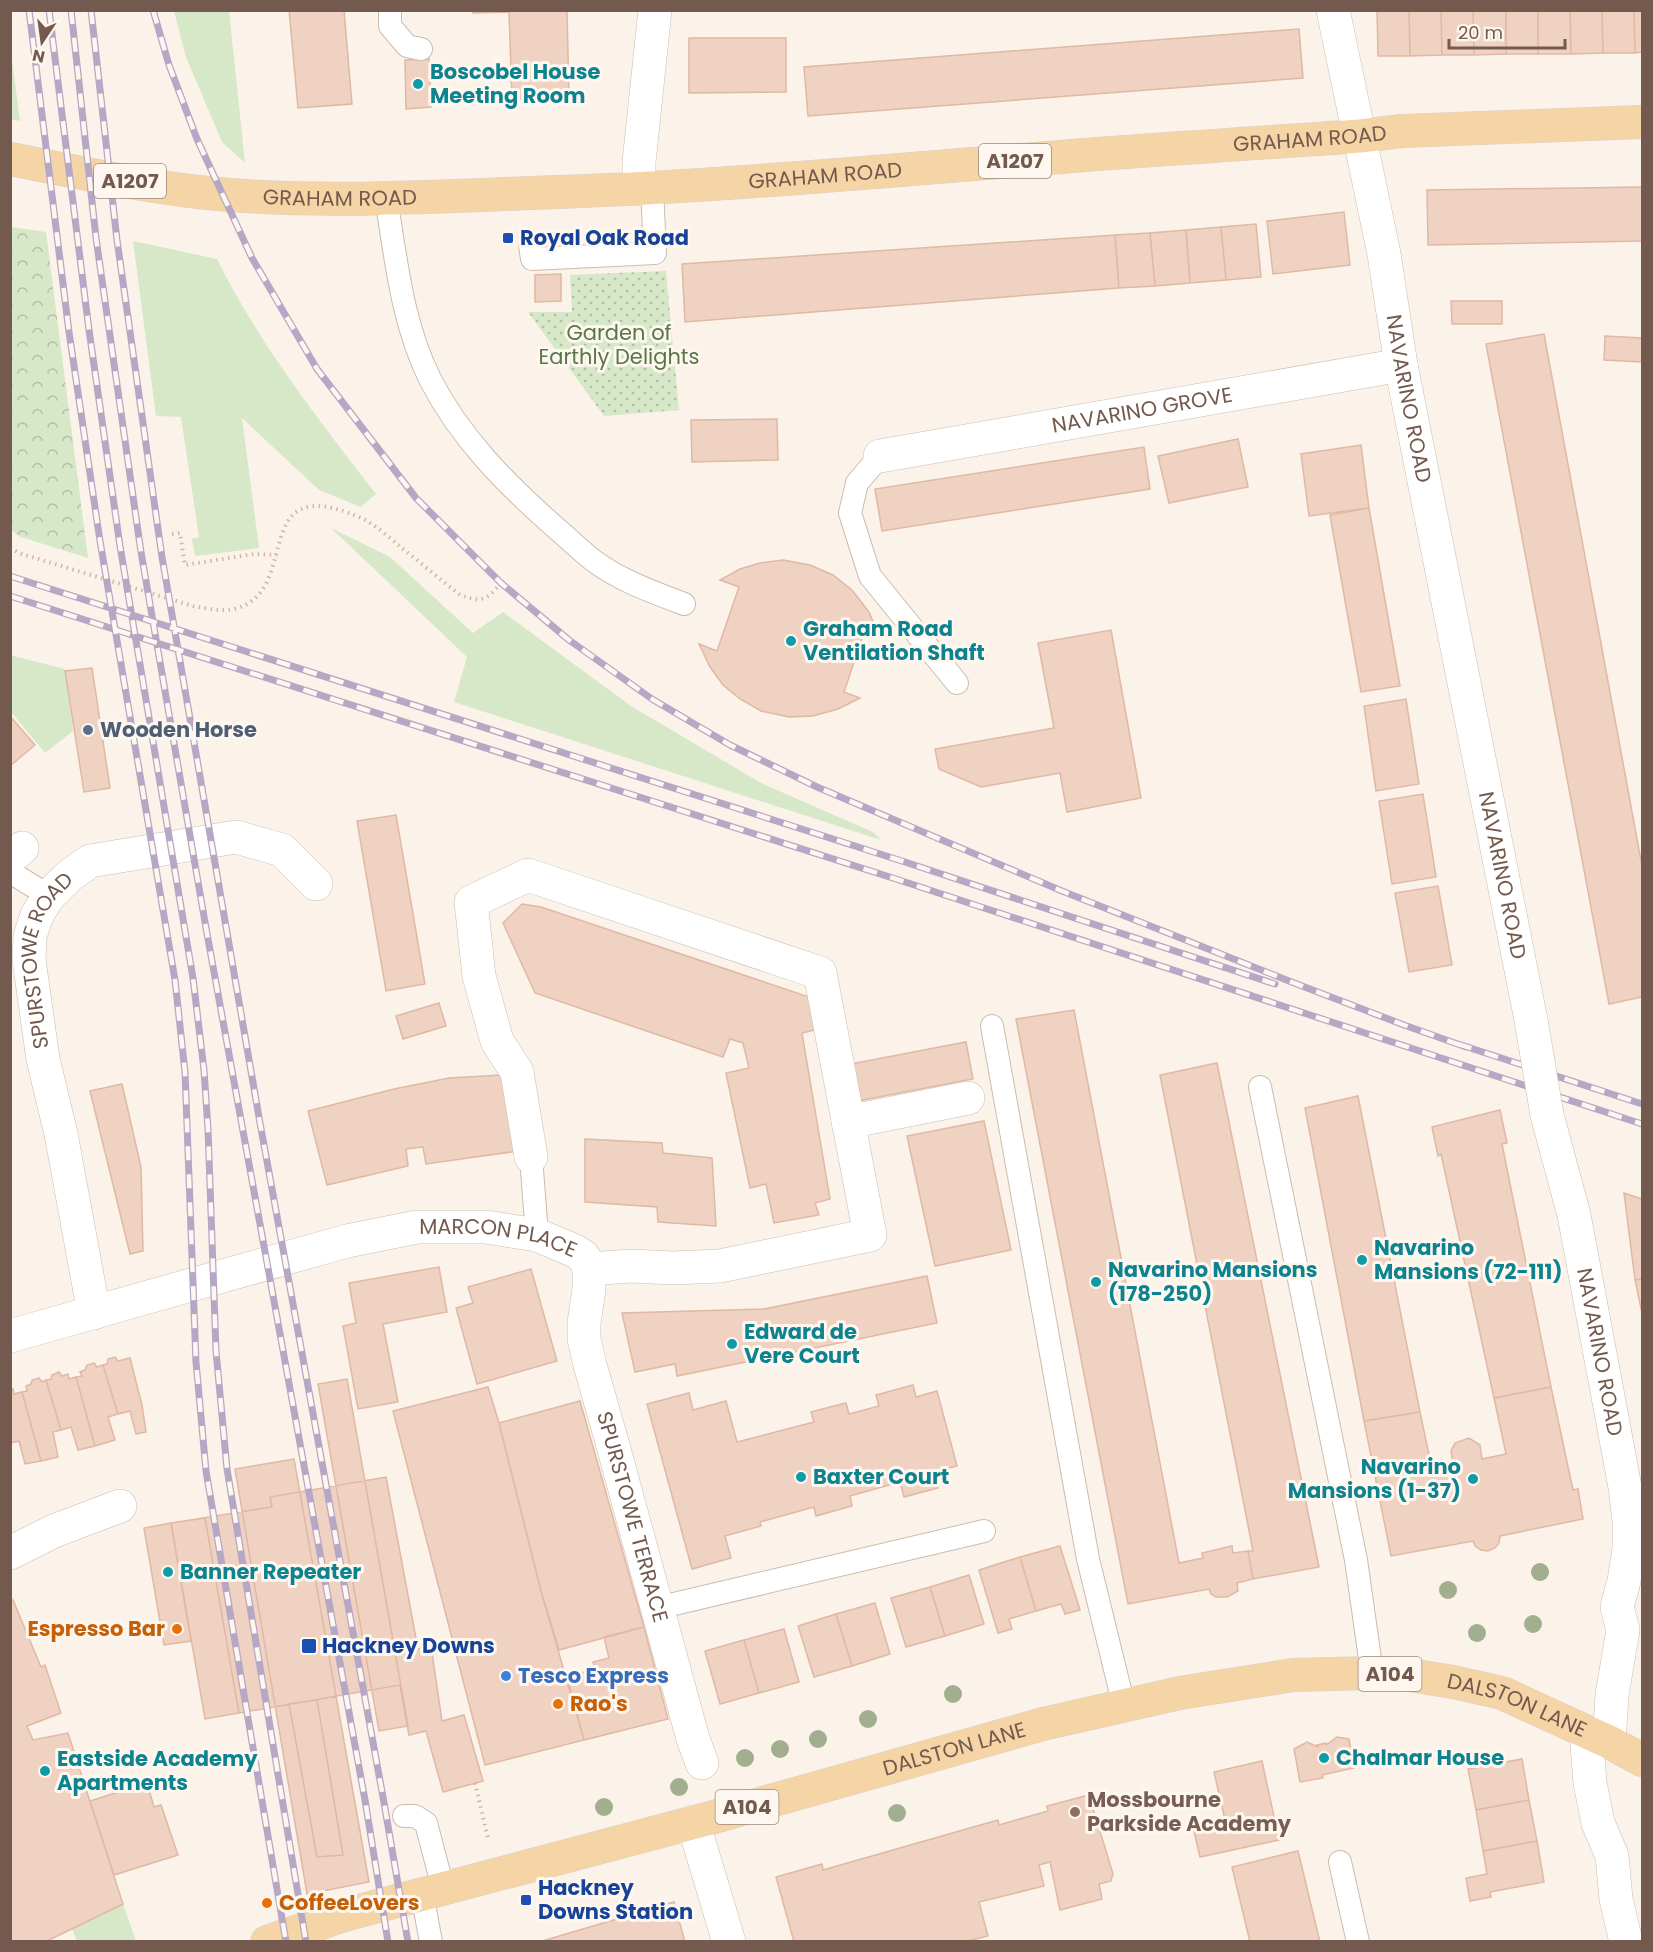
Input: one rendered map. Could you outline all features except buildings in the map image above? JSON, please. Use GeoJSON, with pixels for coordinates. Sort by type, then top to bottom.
{"type":"FeatureCollection","features":[{"type":"Feature","properties":{"kind":"main road","name":"GRAHAM ROAD"},"geometry":{"type":"LineString","coordinates":[[10,159],[112,179],[199,192],[282,197],[386,198],[645,188],[813,178],[1402,131],[1642,122]]}},
{"type":"Feature","properties":{"kind":"main road","name":"DALSTON LANE"},"geometry":{"type":"LineString","coordinates":[[267,1941],[344,1915],[693,1822],[1043,1724],[1180,1694],[1293,1675],[1404,1674],[1502,1693],[1642,1760]]}},
{"type":"Feature","properties":{"kind":"street"},"geometry":{"type":"LineString","coordinates":[[645,188],[639,162],[655,10]]}},
{"type":"Feature","properties":{"kind":"street","name":"NAVARINO ROAD"},"geometry":{"type":"LineString","coordinates":[[1333,10],[1384,254],[1401,365],[1531,1020],[1547,1115],[1574,1215],[1625,1487],[1629,1520],[1626,1571],[1617,1607],[1623,1630],[1612,1695],[1598,1737],[1590,1783],[1598,1823],[1612,1856],[1616,1899],[1626,1941]]}},
{"type":"Feature","properties":{"kind":"street","name":"NAVARINO GROVE"},"geometry":{"type":"LineString","coordinates":[[880,456],[1401,365]]}},
{"type":"Feature","properties":{"kind":"street","name":"SPURSTOWE ROAD"},"geometry":{"type":"LineString","coordinates":[[94,1313],[61,1134],[43,1059],[29,960],[30,936],[37,915],[49,896],[69,876],[90,861],[236,837],[282,850],[316,884]]}},
{"type":"Feature","properties":{"kind":"street","name":"MARCON PLACE"},"geometry":{"type":"LineString","coordinates":[[10,1336],[347,1240],[417,1227],[486,1227],[537,1234],[584,1257],[589,1269],[631,1266],[673,1268],[720,1266],[870,1235],[820,973],[528,875],[471,902],[479,976],[497,1041],[517,1072],[531,1157]]}},
{"type":"Feature","properties":{"kind":"street"},"geometry":{"type":"LineString","coordinates":[[848,1122],[968,1098]]}},
{"type":"Feature","properties":{"kind":"street","name":"SPURSTOWE TERRACE"},"geometry":{"type":"LineString","coordinates":[[589,1269],[584,1339],[693,1739],[702,1763]]}},
{"type":"Feature","properties":{"kind":"street"},"geometry":{"type":"LineString","coordinates":[[10,1553],[54,1531],[120,1506]]}},
{"type":"Feature","properties":{"kind":"street"},"geometry":{"type":"LineString","coordinates":[[693,1822],[729,1941]]}},
{"type":"Feature","properties":{"kind":"lane"},"geometry":{"type":"LineString","coordinates":[[390,10],[390,26],[407,46],[421,49]]}},
{"type":"Feature","properties":{"kind":"lane"},"geometry":{"type":"LineString","coordinates":[[530,245],[532,259],[655,253],[645,188]]}},
{"type":"Feature","properties":{"kind":"lane"},"geometry":{"type":"LineString","coordinates":[[386,198],[399,281],[411,328],[430,378],[459,426],[487,462],[544,518],[594,561],[638,586],[684,604]]}},
{"type":"Feature","properties":{"kind":"lane"},"geometry":{"type":"LineString","coordinates":[[880,456],[857,483],[850,513],[870,576],[957,683]]}},
{"type":"Feature","properties":{"kind":"lane"},"geometry":{"type":"LineString","coordinates":[[14,859],[49,896]]}},
{"type":"Feature","properties":{"kind":"lane"},"geometry":{"type":"LineString","coordinates":[[992,1026],[1088,1559],[1124,1706]]}},
{"type":"Feature","properties":{"kind":"lane"},"geometry":{"type":"LineString","coordinates":[[1260,1087],[1356,1560],[1372,1673]]}},
{"type":"Feature","properties":{"kind":"lane"},"geometry":{"type":"LineString","coordinates":[[531,1157],[537,1234]]}},
{"type":"Feature","properties":{"kind":"lane"},"geometry":{"type":"LineString","coordinates":[[657,1608],[984,1531]]}},
{"type":"Feature","properties":{"kind":"lane"},"geometry":{"type":"LineString","coordinates":[[404,1816],[415,1816],[426,1822],[433,1891],[431,1941]]}},
{"type":"Feature","properties":{"kind":"lane"},"geometry":{"type":"LineString","coordinates":[[1340,1862],[1358,1941]]}},
{"type":"Feature","properties":{"kind":"path"},"geometry":{"type":"LineString","coordinates":[[10,548],[22,554],[193,606],[214,610],[234,609],[253,599],[267,583],[284,527],[291,514],[304,507],[319,506],[360,518],[375,527],[460,595],[471,599],[481,599],[490,596],[501,583]]}},
{"type":"Feature","properties":{"kind":"path"},"geometry":{"type":"LineString","coordinates":[[172,534],[180,533],[185,565],[254,554],[276,555]]}},
{"type":"Feature","properties":{"kind":"path"},"geometry":{"type":"LineString","coordinates":[[475,1783],[490,1848]]}},
{"type":"Feature","properties":{"kind":"green space"},"geometry":{"type":"Polygon","coordinates":[[[174,11],[229,11],[245,163],[222,142],[186,57],[174,11]]]}},
{"type":"Feature","properties":{"kind":"green space"},"geometry":{"type":"Polygon","coordinates":[[[11,52],[20,121],[11,119],[11,52]]]}},
{"type":"Feature","properties":{"kind":"green space"},"geometry":{"type":"Polygon","coordinates":[[[11,227],[46,232],[88,558],[21,537],[11,530],[11,227]]]}},
{"type":"Feature","properties":{"kind":"green space"},"geometry":{"type":"Polygon","coordinates":[[[133,241],[217,259],[270,351],[376,494],[361,507],[319,490],[242,418],[259,548],[195,556],[192,539],[199,537],[181,417],[156,416],[133,241]]]}},
{"type":"Feature","properties":{"kind":"green space","name":"Garden of Earthly Delights"},"geometry":{"type":"Polygon","coordinates":[[[666,271],[679,410],[604,416],[528,312],[572,312],[570,275],[666,271]]]}},
{"type":"Feature","properties":{"kind":"green space"},"geometry":{"type":"Polygon","coordinates":[[[331,528],[390,557],[473,633],[503,612],[631,706],[761,783],[873,832],[881,840],[454,702],[467,657],[331,528]]]}},
{"type":"Feature","properties":{"kind":"green space"},"geometry":{"type":"Polygon","coordinates":[[[10,655],[65,669],[73,731],[45,753],[11,712],[10,655]]]}},
{"type":"Feature","properties":{"kind":"green space"},"geometry":{"type":"Polygon","coordinates":[[[123,1904],[136,1941],[77,1941],[72,1929],[123,1904]]]}},
{"type":"Feature","properties":{"kind":"railway"},"geometry":{"type":"LineString","coordinates":[[29,10],[69,332],[100,541],[175,980],[185,1072],[196,1362],[206,1471],[286,1942]]}},
{"type":"Feature","properties":{"kind":"railway"},"geometry":{"type":"LineString","coordinates":[[49,10],[89,330],[120,546],[193,978],[204,1070],[216,1351],[227,1469],[306,1942]]}},
{"type":"Feature","properties":{"kind":"railway"},"geometry":{"type":"LineString","coordinates":[[71,10],[96,238],[141,552],[206,928],[365,1800],[388,1942]]}},
{"type":"Feature","properties":{"kind":"railway"},"geometry":{"type":"LineString","coordinates":[[91,10],[117,240],[162,557],[260,1123],[408,1942]]}},
{"type":"Feature","properties":{"kind":"railway"},"geometry":{"type":"LineString","coordinates":[[153,10],[169,65],[197,139],[252,258],[317,369],[416,498],[501,583],[569,640],[652,699],[730,745],[817,787],[1062,891],[1289,981],[1466,1047]]}},
{"type":"Feature","properties":{"kind":"railway"},"geometry":{"type":"LineString","coordinates":[[10,576],[905,862],[1275,984]]}},
{"type":"Feature","properties":{"kind":"railway"},"geometry":{"type":"LineString","coordinates":[[10,596],[899,880],[1642,1124]]}},
{"type":"Feature","properties":{"kind":"railway"},"geometry":{"type":"LineString","coordinates":[[1458,1044],[1642,1104]]}},
{"type":"Feature","properties":{"kind":"place","name":"Boscobel House Meeting Room"},"geometry":{"type":"Point","coordinates":[418,84]}},
{"type":"Feature","properties":{"kind":"place","name":"Royal Oak Road"},"geometry":{"type":"Point","coordinates":[508,238]}},
{"type":"Feature","properties":{"kind":"place","name":"Graham Road Ventilation Shaft"},"geometry":{"type":"Point","coordinates":[791,641]}},
{"type":"Feature","properties":{"kind":"place","name":"Wooden Horse"},"geometry":{"type":"Point","coordinates":[88,730]}},
{"type":"Feature","properties":{"kind":"place","name":"Navarino Mansions (72-111)"},"geometry":{"type":"Point","coordinates":[1362,1260]}},
{"type":"Feature","properties":{"kind":"place","name":"Navarino Mansions (178-250)"},"geometry":{"type":"Point","coordinates":[1096,1282]}},
{"type":"Feature","properties":{"kind":"place","name":"Edward de Vere Court"},"geometry":{"type":"Point","coordinates":[732,1344]}},
{"type":"Feature","properties":{"kind":"place","name":"Baxter Court"},"geometry":{"type":"Point","coordinates":[801,1477]}},
{"type":"Feature","properties":{"kind":"place","name":"Navarino Mansions (1-37)"},"geometry":{"type":"Point","coordinates":[1473,1479]}},
{"type":"Feature","properties":{"kind":"place","name":"Banner Repeater"},"geometry":{"type":"Point","coordinates":[168,1572]}},
{"type":"Feature","properties":{"kind":"place","name":"Espresso Bar"},"geometry":{"type":"Point","coordinates":[177,1629]}},
{"type":"Feature","properties":{"kind":"place","name":"Hackney Downs"},"geometry":{"type":"Point","coordinates":[309,1646]}},
{"type":"Feature","properties":{"kind":"place","name":"Tesco Express"},"geometry":{"type":"Point","coordinates":[506,1676]}},
{"type":"Feature","properties":{"kind":"place","name":"Rao's"},"geometry":{"type":"Point","coordinates":[558,1704]}},
{"type":"Feature","properties":{"kind":"place","name":"Chalmar House"},"geometry":{"type":"Point","coordinates":[1324,1758]}},
{"type":"Feature","properties":{"kind":"place","name":"Eastside Academy Apartments"},"geometry":{"type":"Point","coordinates":[45,1771]}},
{"type":"Feature","properties":{"kind":"place","name":"Mossbourne Parkside Academy"},"geometry":{"type":"Point","coordinates":[1075,1812]}},
{"type":"Feature","properties":{"kind":"place","name":"Hackney Downs Station"},"geometry":{"type":"Point","coordinates":[526,1900]}},
{"type":"Feature","properties":{"kind":"place","name":"CoffeeLovers"},"geometry":{"type":"Point","coordinates":[267,1903]}}]}
